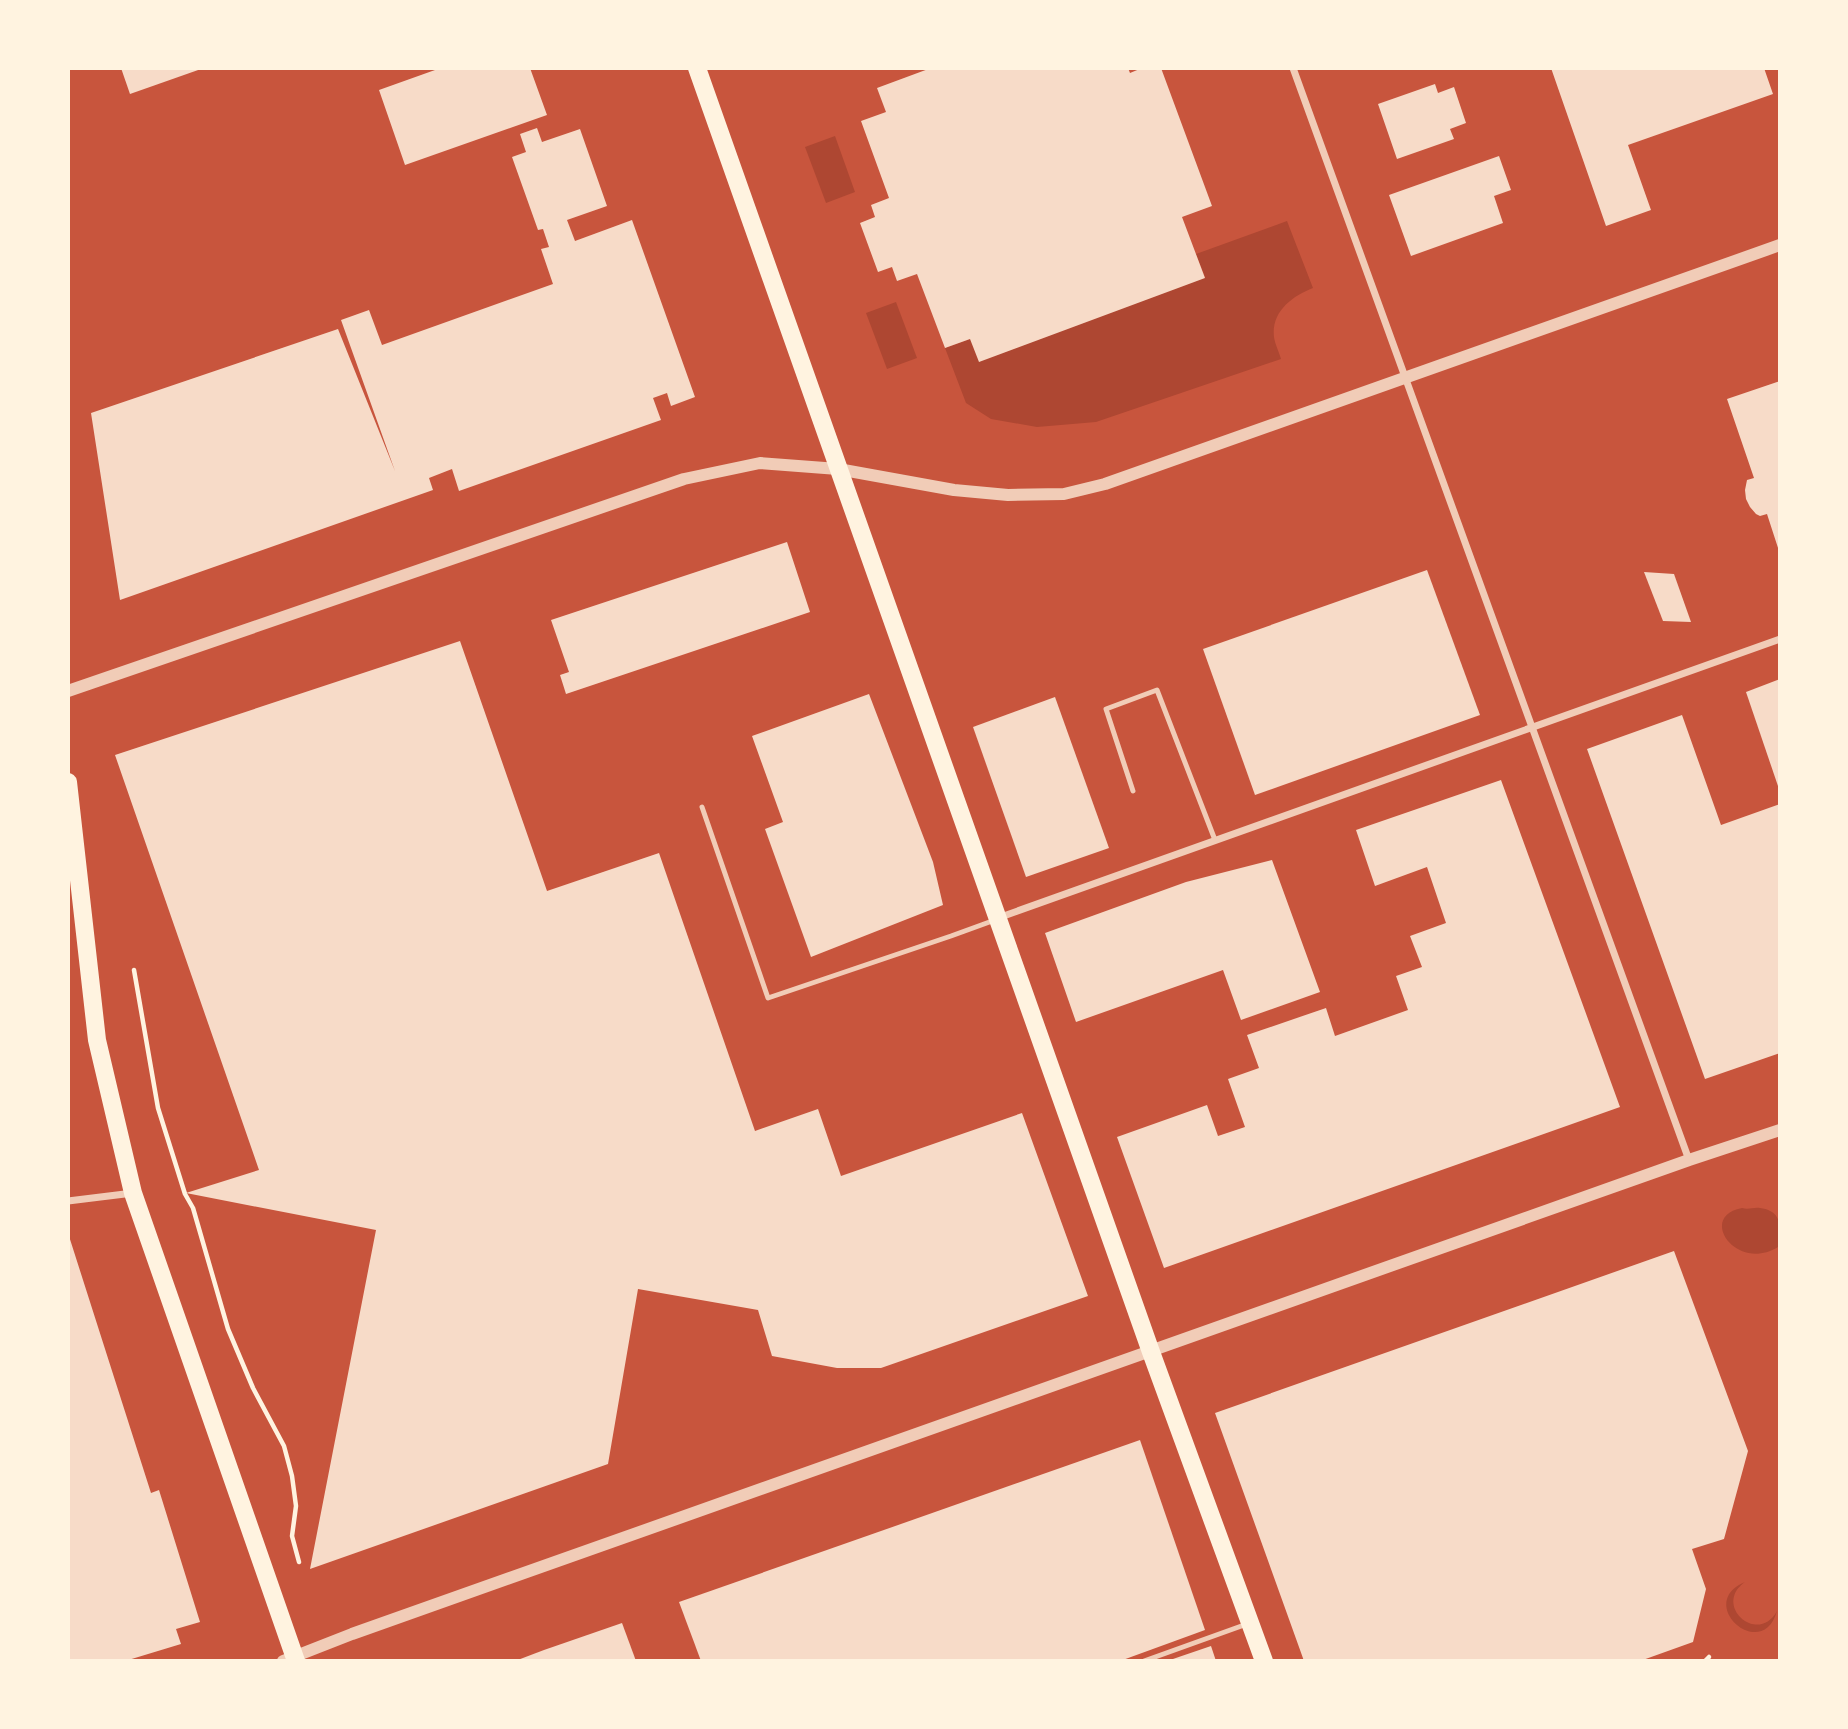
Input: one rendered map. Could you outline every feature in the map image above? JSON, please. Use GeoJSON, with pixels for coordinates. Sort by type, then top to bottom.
{"type":"FeatureCollection","features":[{"type":"Feature","properties":{"kind":"main road"},"geometry":{"type":"LineString","coordinates":[[697,68],[1151,1352],[1264,1661]]}},
{"type":"Feature","properties":{"kind":"main road"},"geometry":{"type":"LineString","coordinates":[[68,782],[97,1041],[133,1193],[291,1659]]}},
{"type":"Feature","properties":{"kind":"street"},"geometry":{"type":"LineString","coordinates":[[1293,68],[1689,1160]]}},
{"type":"Feature","properties":{"kind":"street"},"geometry":{"type":"LineString","coordinates":[[68,691],[684,479],[760,463],[838,469],[954,490],[1008,495],[1064,494],[1105,484],[1780,245]]}},
{"type":"Feature","properties":{"kind":"street"},"geometry":{"type":"LineString","coordinates":[[998,918],[1780,639]]}},
{"type":"Feature","properties":{"kind":"street"},"geometry":{"type":"LineString","coordinates":[[291,1659],[1689,1160],[1780,1130]]}},
{"type":"Feature","properties":{"kind":"street"},"geometry":{"type":"LineString","coordinates":[[68,1201],[133,1193]]}},
{"type":"Feature","properties":{"kind":"lane"},"geometry":{"type":"LineString","coordinates":[[1133,791],[1106,709],[1157,690],[1215,840]]}},
{"type":"Feature","properties":{"kind":"lane"},"geometry":{"type":"LineString","coordinates":[[702,807],[768,998],[998,918]]}},
{"type":"Feature","properties":{"kind":"lane"},"geometry":{"type":"LineString","coordinates":[[1144,1661],[1250,1623]]}},
{"type":"Feature","properties":{"kind":"path"},"geometry":{"type":"LineString","coordinates":[[134,970],[158,1108],[185,1194],[194,1208],[228,1329],[253,1388],[284,1446],[296,1506],[292,1536],[299,1562]]}},
{"type":"Feature","properties":{"kind":"shaded area"},"geometry":{"type":"Polygon","coordinates":[[[835,136],[855,192],[826,203],[805,147],[835,136]]]}},
{"type":"Feature","properties":{"kind":"shaded area"},"geometry":{"type":"Polygon","coordinates":[[[1287,221],[1313,288],[1291,300],[1279,313],[1274,337],[1281,359],[1096,422],[1037,427],[991,419],[966,403],[945,348],[1205,277],[1196,254],[1287,221]]]}},
{"type":"Feature","properties":{"kind":"shaded area"},"geometry":{"type":"Polygon","coordinates":[[[896,302],[917,358],[887,369],[866,313],[896,302]]]}},
{"type":"Feature","properties":{"kind":"shaded area"},"geometry":{"type":"Polygon","coordinates":[[[1742,1208],[1767,1210],[1776,1216],[1780,1232],[1778,1247],[1763,1253],[1748,1253],[1727,1240],[1723,1221],[1729,1213],[1742,1208]]]}},
{"type":"Feature","properties":{"kind":"shaded area"},"geometry":{"type":"Polygon","coordinates":[[[1745,1582],[1736,1591],[1733,1601],[1742,1618],[1759,1624],[1769,1621],[1777,1611],[1769,1626],[1758,1632],[1747,1631],[1736,1624],[1726,1603],[1731,1591],[1745,1582]]]}},
{"type":"Feature","properties":{"kind":"building"},"geometry":{"type":"Polygon","coordinates":[[[121,68],[201,68],[201,69],[130,94],[121,68]]]}},
{"type":"Feature","properties":{"kind":"building"},"geometry":{"type":"Polygon","coordinates":[[[434,68],[530,68],[547,115],[405,165],[379,90],[435,70],[434,68]]]}},
{"type":"Feature","properties":{"kind":"building"},"geometry":{"type":"Polygon","coordinates":[[[931,68],[1128,68],[1130,73],[1142,68],[1161,68],[1212,206],[1182,217],[1205,278],[979,362],[970,339],[945,348],[917,274],[897,281],[892,267],[878,272],[860,223],[875,217],[871,205],[889,198],[861,121],[886,112],[877,88],[931,68]]]}},
{"type":"Feature","properties":{"kind":"building"},"geometry":{"type":"Polygon","coordinates":[[[1551,68],[1764,68],[1773,94],[1628,145],[1651,210],[1606,226],[1551,68]]]}},
{"type":"Feature","properties":{"kind":"building"},"geometry":{"type":"Polygon","coordinates":[[[1435,84],[1438,93],[1454,87],[1466,123],[1450,129],[1454,139],[1397,159],[1378,104],[1435,84]]]}},
{"type":"Feature","properties":{"kind":"building"},"geometry":{"type":"Polygon","coordinates":[[[537,128],[542,142],[580,129],[607,206],[567,220],[575,241],[632,220],[695,397],[671,406],[667,393],[653,398],[661,420],[459,491],[452,469],[429,478],[433,490],[120,600],[91,413],[338,329],[395,471],[341,320],[369,310],[382,345],[553,284],[541,249],[549,247],[543,229],[538,230],[512,157],[526,152],[520,134],[537,128]]]}},
{"type":"Feature","properties":{"kind":"building"},"geometry":{"type":"Polygon","coordinates":[[[1499,156],[1511,190],[1494,196],[1503,223],[1411,256],[1389,195],[1499,156]]]}},
{"type":"Feature","properties":{"kind":"building"},"geometry":{"type":"Polygon","coordinates":[[[1780,381],[1779,551],[1767,514],[1756,514],[1746,499],[1747,480],[1754,478],[1727,399],[1780,381]]]}},
{"type":"Feature","properties":{"kind":"building"},"geometry":{"type":"Polygon","coordinates":[[[787,542],[810,612],[566,694],[560,675],[569,672],[551,620],[787,542]]]}},
{"type":"Feature","properties":{"kind":"building"},"geometry":{"type":"Polygon","coordinates":[[[1427,570],[1480,715],[1255,795],[1203,649],[1427,570]]]}},
{"type":"Feature","properties":{"kind":"building"},"geometry":{"type":"Polygon","coordinates":[[[1644,572],[1674,574],[1691,622],[1663,621],[1644,572]]]}},
{"type":"Feature","properties":{"kind":"building"},"geometry":{"type":"Polygon","coordinates":[[[460,641],[547,891],[659,853],[755,1131],[818,1109],[841,1176],[1022,1113],[1088,1296],[881,1368],[837,1368],[772,1356],[758,1310],[638,1289],[608,1464],[310,1569],[376,1230],[186,1193],[259,1170],[115,755],[460,641]]]}},
{"type":"Feature","properties":{"kind":"building"},"geometry":{"type":"Polygon","coordinates":[[[1780,679],[1780,789],[1779,789],[1746,692],[1780,679]]]}},
{"type":"Feature","properties":{"kind":"building"},"geometry":{"type":"Polygon","coordinates":[[[869,694],[933,862],[943,905],[811,957],[765,829],[783,822],[752,736],[869,694]]]}},
{"type":"Feature","properties":{"kind":"building"},"geometry":{"type":"Polygon","coordinates":[[[1055,697],[1109,848],[1026,877],[973,727],[1055,697]]]}},
{"type":"Feature","properties":{"kind":"building"},"geometry":{"type":"Polygon","coordinates":[[[1682,715],[1721,825],[1780,804],[1780,1053],[1705,1079],[1587,749],[1682,715]]]}},
{"type":"Feature","properties":{"kind":"building"},"geometry":{"type":"Polygon","coordinates":[[[1501,780],[1620,1107],[1164,1268],[1117,1137],[1207,1105],[1218,1136],[1245,1127],[1228,1079],[1259,1068],[1247,1035],[1326,1008],[1335,1036],[1408,1010],[1396,976],[1422,967],[1410,936],[1446,923],[1427,867],[1375,886],[1356,830],[1501,780]]]}},
{"type":"Feature","properties":{"kind":"building"},"geometry":{"type":"Polygon","coordinates":[[[1272,860],[1320,992],[1241,1020],[1223,970],[1076,1022],[1045,933],[1186,882],[1272,860]]]}},
{"type":"Feature","properties":{"kind":"building"},"geometry":{"type":"Polygon","coordinates":[[[68,1233],[151,1493],[159,1490],[200,1622],[176,1629],[181,1644],[125,1661],[68,1661],[68,1233]]]}},
{"type":"Feature","properties":{"kind":"building"},"geometry":{"type":"Polygon","coordinates":[[[1674,1251],[1748,1451],[1724,1539],[1692,1549],[1706,1589],[1693,1642],[1640,1661],[1304,1661],[1215,1413],[1674,1251]]]}},
{"type":"Feature","properties":{"kind":"building"},"geometry":{"type":"Polygon","coordinates":[[[1140,1440],[1205,1630],[1120,1661],[701,1661],[679,1602],[1140,1440]]]}},
{"type":"Feature","properties":{"kind":"building"},"geometry":{"type":"Polygon","coordinates":[[[622,1623],[636,1661],[515,1661],[544,1650],[622,1623]]]}},
{"type":"Feature","properties":{"kind":"building"},"geometry":{"type":"Polygon","coordinates":[[[1211,1646],[1216,1661],[1170,1661],[1170,1660],[1211,1646]]]}}]}
